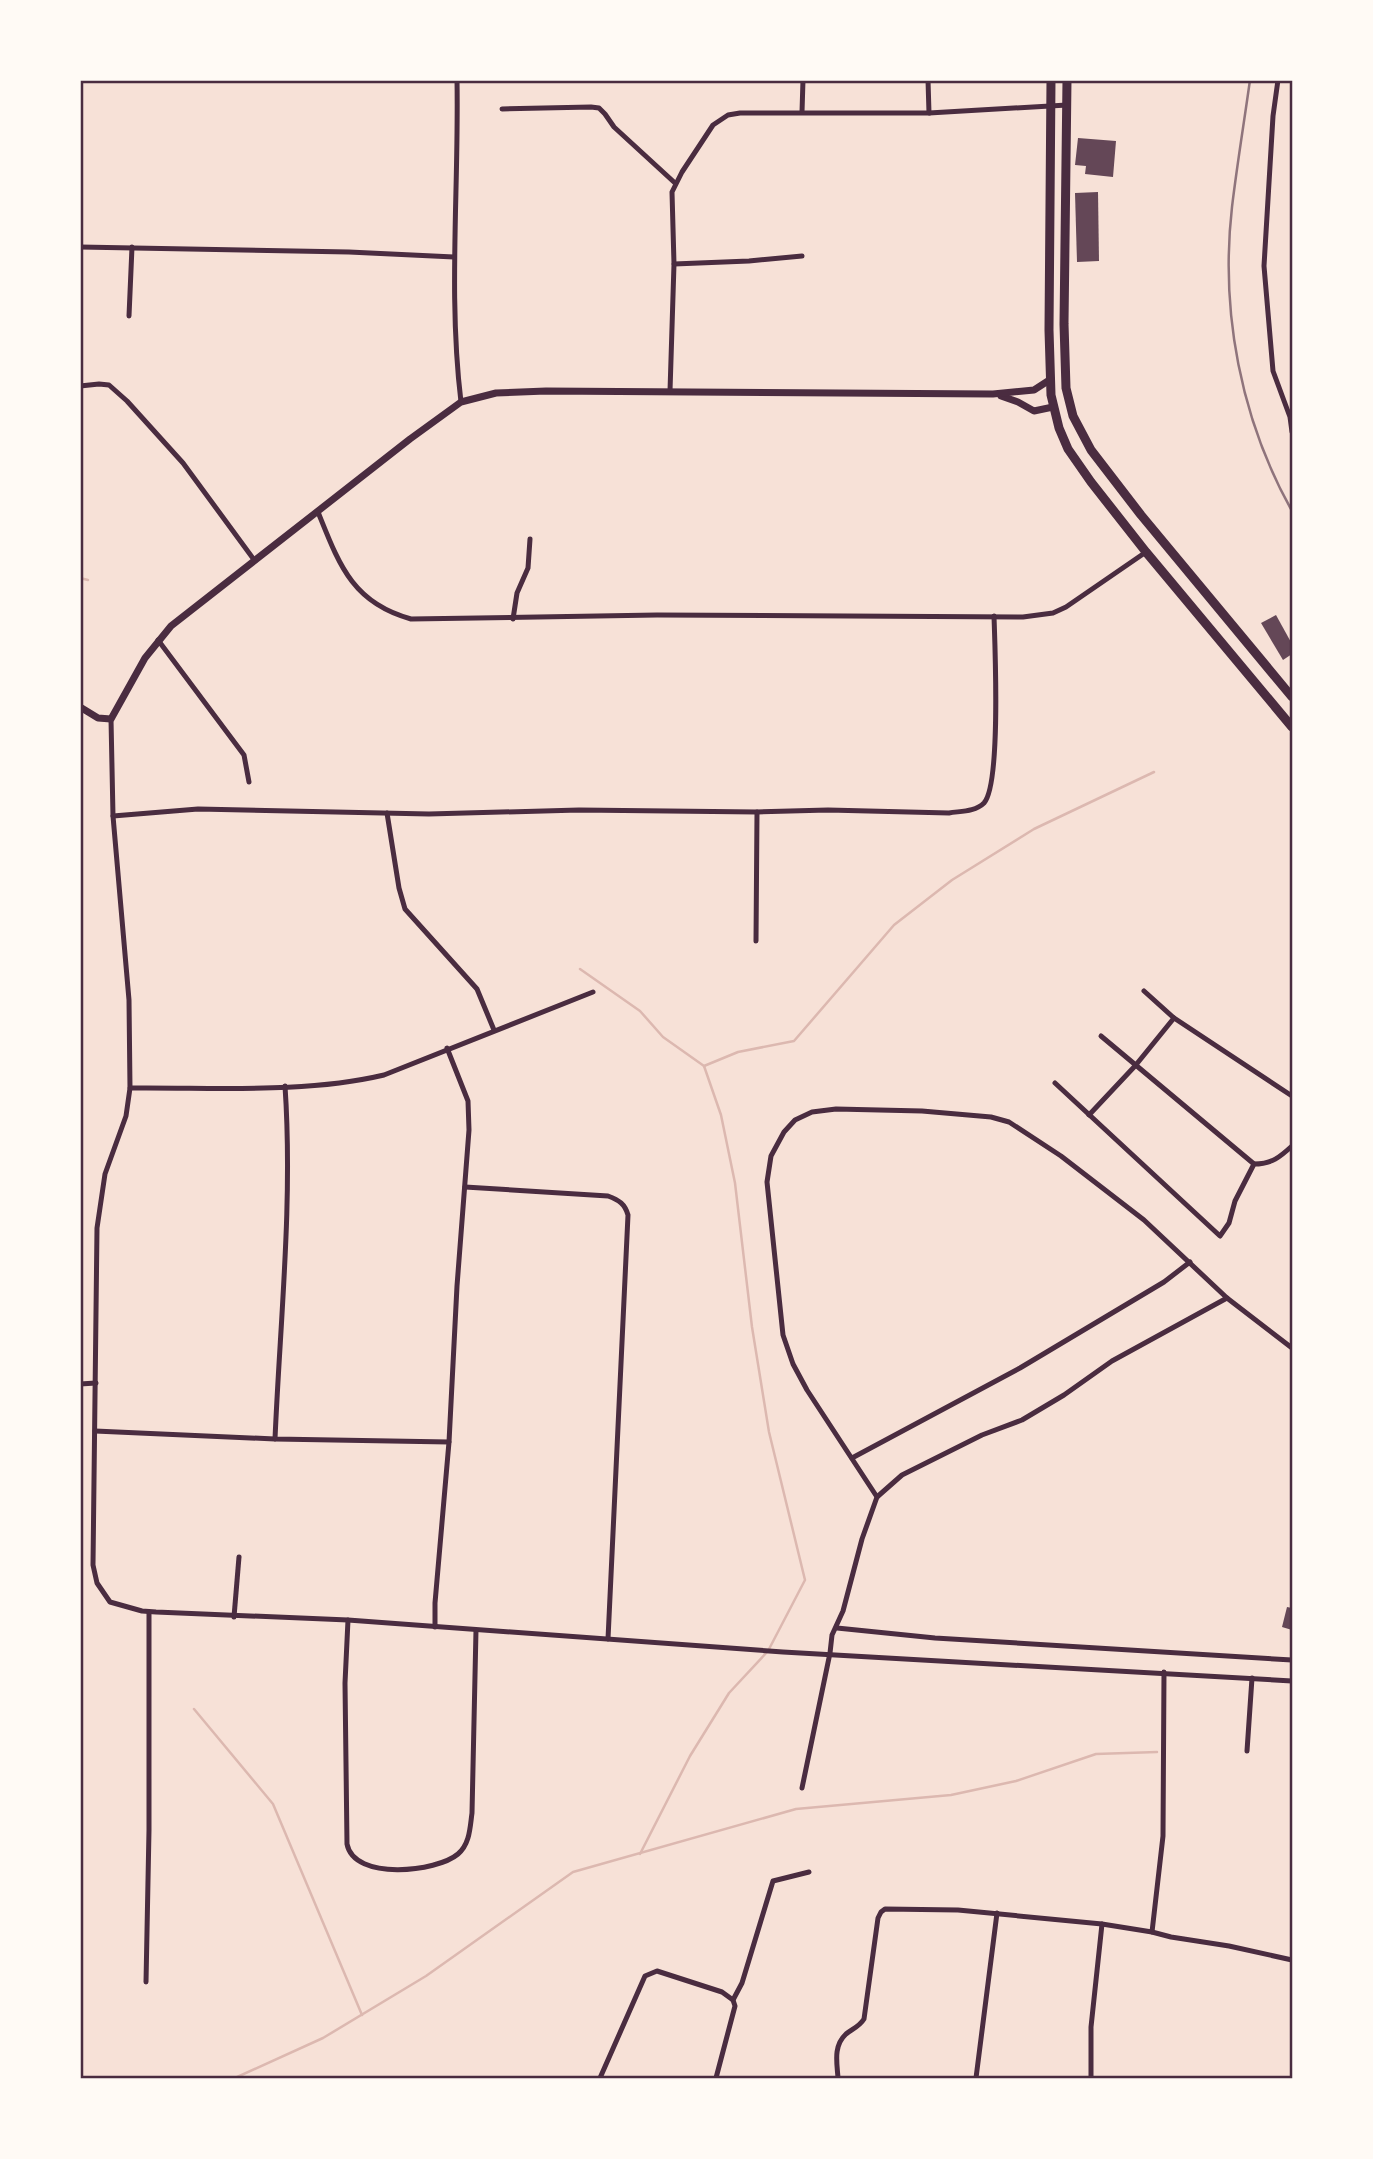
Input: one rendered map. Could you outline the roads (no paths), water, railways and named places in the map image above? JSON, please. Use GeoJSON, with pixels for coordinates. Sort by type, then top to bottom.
{"type":"FeatureCollection","features":[{"type":"Feature","properties":{"kind":"main road"},"geometry":{"type":"LineString","coordinates":[[1051,80],[1048,269],[1051,379],[1053,407],[1064,440],[1074,458],[1146,552],[1293,727]]}},
{"type":"Feature","properties":{"kind":"main road"},"geometry":{"type":"LineString","coordinates":[[1067,80],[1063,264],[1066,388],[1073,416],[1081,435],[1103,466],[1293,697]]}},
{"type":"Feature","properties":{"kind":"main road"},"geometry":{"type":"LineString","coordinates":[[1239,662],[1254,652]]}},
{"type":"Feature","properties":{"kind":"street"},"geometry":{"type":"LineString","coordinates":[[457,80],[454,257],[461,402]]}},
{"type":"Feature","properties":{"kind":"street"},"geometry":{"type":"LineString","coordinates":[[803,80],[803,112]]}},
{"type":"Feature","properties":{"kind":"street"},"geometry":{"type":"LineString","coordinates":[[928,80],[929,113]]}},
{"type":"Feature","properties":{"kind":"street"},"geometry":{"type":"LineString","coordinates":[[1278,80],[1273,116],[1264,266],[1273,371],[1293,432]]}},
{"type":"Feature","properties":{"kind":"street"},"geometry":{"type":"LineString","coordinates":[[670,391],[674,264],[671,201],[675,184],[719,119],[740,113],[929,113],[1067,105]]}},
{"type":"Feature","properties":{"kind":"street"},"geometry":{"type":"LineString","coordinates":[[502,109],[595,107],[675,184]]}},
{"type":"Feature","properties":{"kind":"street"},"geometry":{"type":"LineString","coordinates":[[80,247],[349,252],[454,257]]}},
{"type":"Feature","properties":{"kind":"street"},"geometry":{"type":"LineString","coordinates":[[129,316],[132,247]]}},
{"type":"Feature","properties":{"kind":"street"},"geometry":{"type":"LineString","coordinates":[[674,264],[802,256]]}},
{"type":"Feature","properties":{"kind":"street"},"geometry":{"type":"LineString","coordinates":[[1051,379],[1034,390],[993,394],[515,391],[461,402],[171,626],[158,640],[111,719],[113,816],[129,1000],[130,1088],[127,1116],[105,1174],[97,1228],[93,1554],[97,1583],[110,1602],[149,1612],[348,1620],[830,1654],[1293,1681]]}},
{"type":"Feature","properties":{"kind":"street"},"geometry":{"type":"LineString","coordinates":[[80,386],[108,385],[127,401],[183,464],[255,561]]}},
{"type":"Feature","properties":{"kind":"street"},"geometry":{"type":"LineString","coordinates":[[993,394],[1018,402],[1034,411],[1053,407]]}},
{"type":"Feature","properties":{"kind":"street"},"geometry":{"type":"LineString","coordinates":[[318,512],[334,552],[362,595],[394,615],[411,619],[616,615],[1038,616],[1066,607],[1146,552]]}},
{"type":"Feature","properties":{"kind":"street"},"geometry":{"type":"LineString","coordinates":[[513,619],[517,593],[528,568],[530,539]]}},
{"type":"Feature","properties":{"kind":"street"},"geometry":{"type":"LineString","coordinates":[[113,816],[198,809],[429,814],[579,810],[967,811],[982,805],[989,796],[993,765],[994,617]]}},
{"type":"Feature","properties":{"kind":"street"},"geometry":{"type":"LineString","coordinates":[[158,640],[244,755],[249,782]]}},
{"type":"Feature","properties":{"kind":"street"},"geometry":{"type":"LineString","coordinates":[[80,707],[98,718],[111,719]]}},
{"type":"Feature","properties":{"kind":"street"},"geometry":{"type":"LineString","coordinates":[[756,941],[757,812]]}},
{"type":"Feature","properties":{"kind":"street"},"geometry":{"type":"LineString","coordinates":[[387,813],[405,909],[477,989],[494,1030]]}},
{"type":"Feature","properties":{"kind":"street"},"geometry":{"type":"LineString","coordinates":[[1144,991],[1174,1018],[1293,1097]]}},
{"type":"Feature","properties":{"kind":"street"},"geometry":{"type":"LineString","coordinates":[[130,1088],[335,1084],[372,1078],[593,992]]}},
{"type":"Feature","properties":{"kind":"street"},"geometry":{"type":"LineString","coordinates":[[1089,1115],[1135,1066],[1174,1018]]}},
{"type":"Feature","properties":{"kind":"street"},"geometry":{"type":"LineString","coordinates":[[1101,1037],[1254,1164],[1278,1159],[1293,1146]]}},
{"type":"Feature","properties":{"kind":"street"},"geometry":{"type":"LineString","coordinates":[[435,1627],[470,1130],[468,1101],[447,1048]]}},
{"type":"Feature","properties":{"kind":"street"},"geometry":{"type":"LineString","coordinates":[[1055,1083],[1220,1236],[1229,1223],[1235,1201],[1254,1164]]}},
{"type":"Feature","properties":{"kind":"street"},"geometry":{"type":"LineString","coordinates":[[275,1439],[286,1230],[288,1157],[285,1086]]}},
{"type":"Feature","properties":{"kind":"street"},"geometry":{"type":"LineString","coordinates":[[877,1497],[802,1381],[783,1335],[767,1182],[771,1156],[784,1132],[794,1119],[812,1112],[836,1109],[922,1111],[981,1116],[1009,1122],[1026,1131],[1144,1220],[1227,1298],[1293,1348]]}},
{"type":"Feature","properties":{"kind":"street"},"geometry":{"type":"LineString","coordinates":[[465,1186],[599,1195],[615,1199],[626,1208],[628,1215],[624,1319],[608,1639]]}},
{"type":"Feature","properties":{"kind":"street"},"geometry":{"type":"LineString","coordinates":[[852,1458],[1020,1368],[1164,1282],[1190,1262]]}},
{"type":"Feature","properties":{"kind":"street"},"geometry":{"type":"LineString","coordinates":[[803,1788],[832,1635],[837,1628],[877,1497],[902,1475],[982,1435],[1022,1420],[1131,1350],[1227,1298]]}},
{"type":"Feature","properties":{"kind":"street"},"geometry":{"type":"LineString","coordinates":[[80,1384],[96,1383]]}},
{"type":"Feature","properties":{"kind":"street"},"geometry":{"type":"LineString","coordinates":[[95,1431],[275,1439],[449,1442]]}},
{"type":"Feature","properties":{"kind":"street"},"geometry":{"type":"LineString","coordinates":[[234,1617],[239,1557]]}},
{"type":"Feature","properties":{"kind":"street"},"geometry":{"type":"LineString","coordinates":[[146,1982],[149,1612]]}},
{"type":"Feature","properties":{"kind":"street"},"geometry":{"type":"LineString","coordinates":[[348,1620],[345,1683],[347,1844],[355,1860],[366,1866],[387,1870],[436,1864],[460,1853],[467,1842],[472,1813],[476,1630]]}},
{"type":"Feature","properties":{"kind":"street"},"geometry":{"type":"LineString","coordinates":[[837,1628],[935,1638],[1293,1660]]}},
{"type":"Feature","properties":{"kind":"street"},"geometry":{"type":"LineString","coordinates":[[1152,1931],[1163,1836],[1164,1672]]}},
{"type":"Feature","properties":{"kind":"street"},"geometry":{"type":"LineString","coordinates":[[1247,1751],[1252,1678]]}},
{"type":"Feature","properties":{"kind":"street"},"geometry":{"type":"LineString","coordinates":[[733,2000],[742,1983],[773,1881],[809,1872]]}},
{"type":"Feature","properties":{"kind":"street"},"geometry":{"type":"LineString","coordinates":[[838,2078],[836,2048],[839,2041],[864,2020],[880,1912],[892,1907],[997,1913],[1102,1924],[1152,1931],[1293,1960]]}},
{"type":"Feature","properties":{"kind":"street"},"geometry":{"type":"LineString","coordinates":[[976,2078],[997,1913]]}},
{"type":"Feature","properties":{"kind":"street"},"geometry":{"type":"LineString","coordinates":[[1091,2078],[1091,2027],[1102,1924]]}},
{"type":"Feature","properties":{"kind":"street"},"geometry":{"type":"LineString","coordinates":[[600,2078],[645,1976],[657,1971],[722,1992],[733,2000],[735,2006],[716,2078]]}},
{"type":"Feature","properties":{"kind":"waterway"},"geometry":{"type":"LineString","coordinates":[[80,578],[88,580]]}},
{"type":"Feature","properties":{"kind":"waterway"},"geometry":{"type":"LineString","coordinates":[[704,1066],[738,1052],[794,1041],[894,925],[952,880],[1034,829],[1154,772]]}},
{"type":"Feature","properties":{"kind":"waterway"},"geometry":{"type":"LineString","coordinates":[[580,969],[640,1011],[663,1037],[704,1066],[721,1115],[735,1183],[752,1327],[769,1432],[805,1580],[768,1651],[729,1693],[690,1756],[640,1854]]}},
{"type":"Feature","properties":{"kind":"waterway"},"geometry":{"type":"LineString","coordinates":[[194,1709],[273,1804],[362,2015]]}},
{"type":"Feature","properties":{"kind":"waterway"},"geometry":{"type":"LineString","coordinates":[[235,2078],[323,2038],[426,1976],[573,1872],[796,1809],[951,1795],[1016,1781],[1096,1754],[1157,1752]]}},
{"type":"Feature","properties":{"kind":"railway"},"geometry":{"type":"LineString","coordinates":[[1250,80],[1229,246],[1232,325],[1247,403],[1259,440],[1292,511]]}}]}
